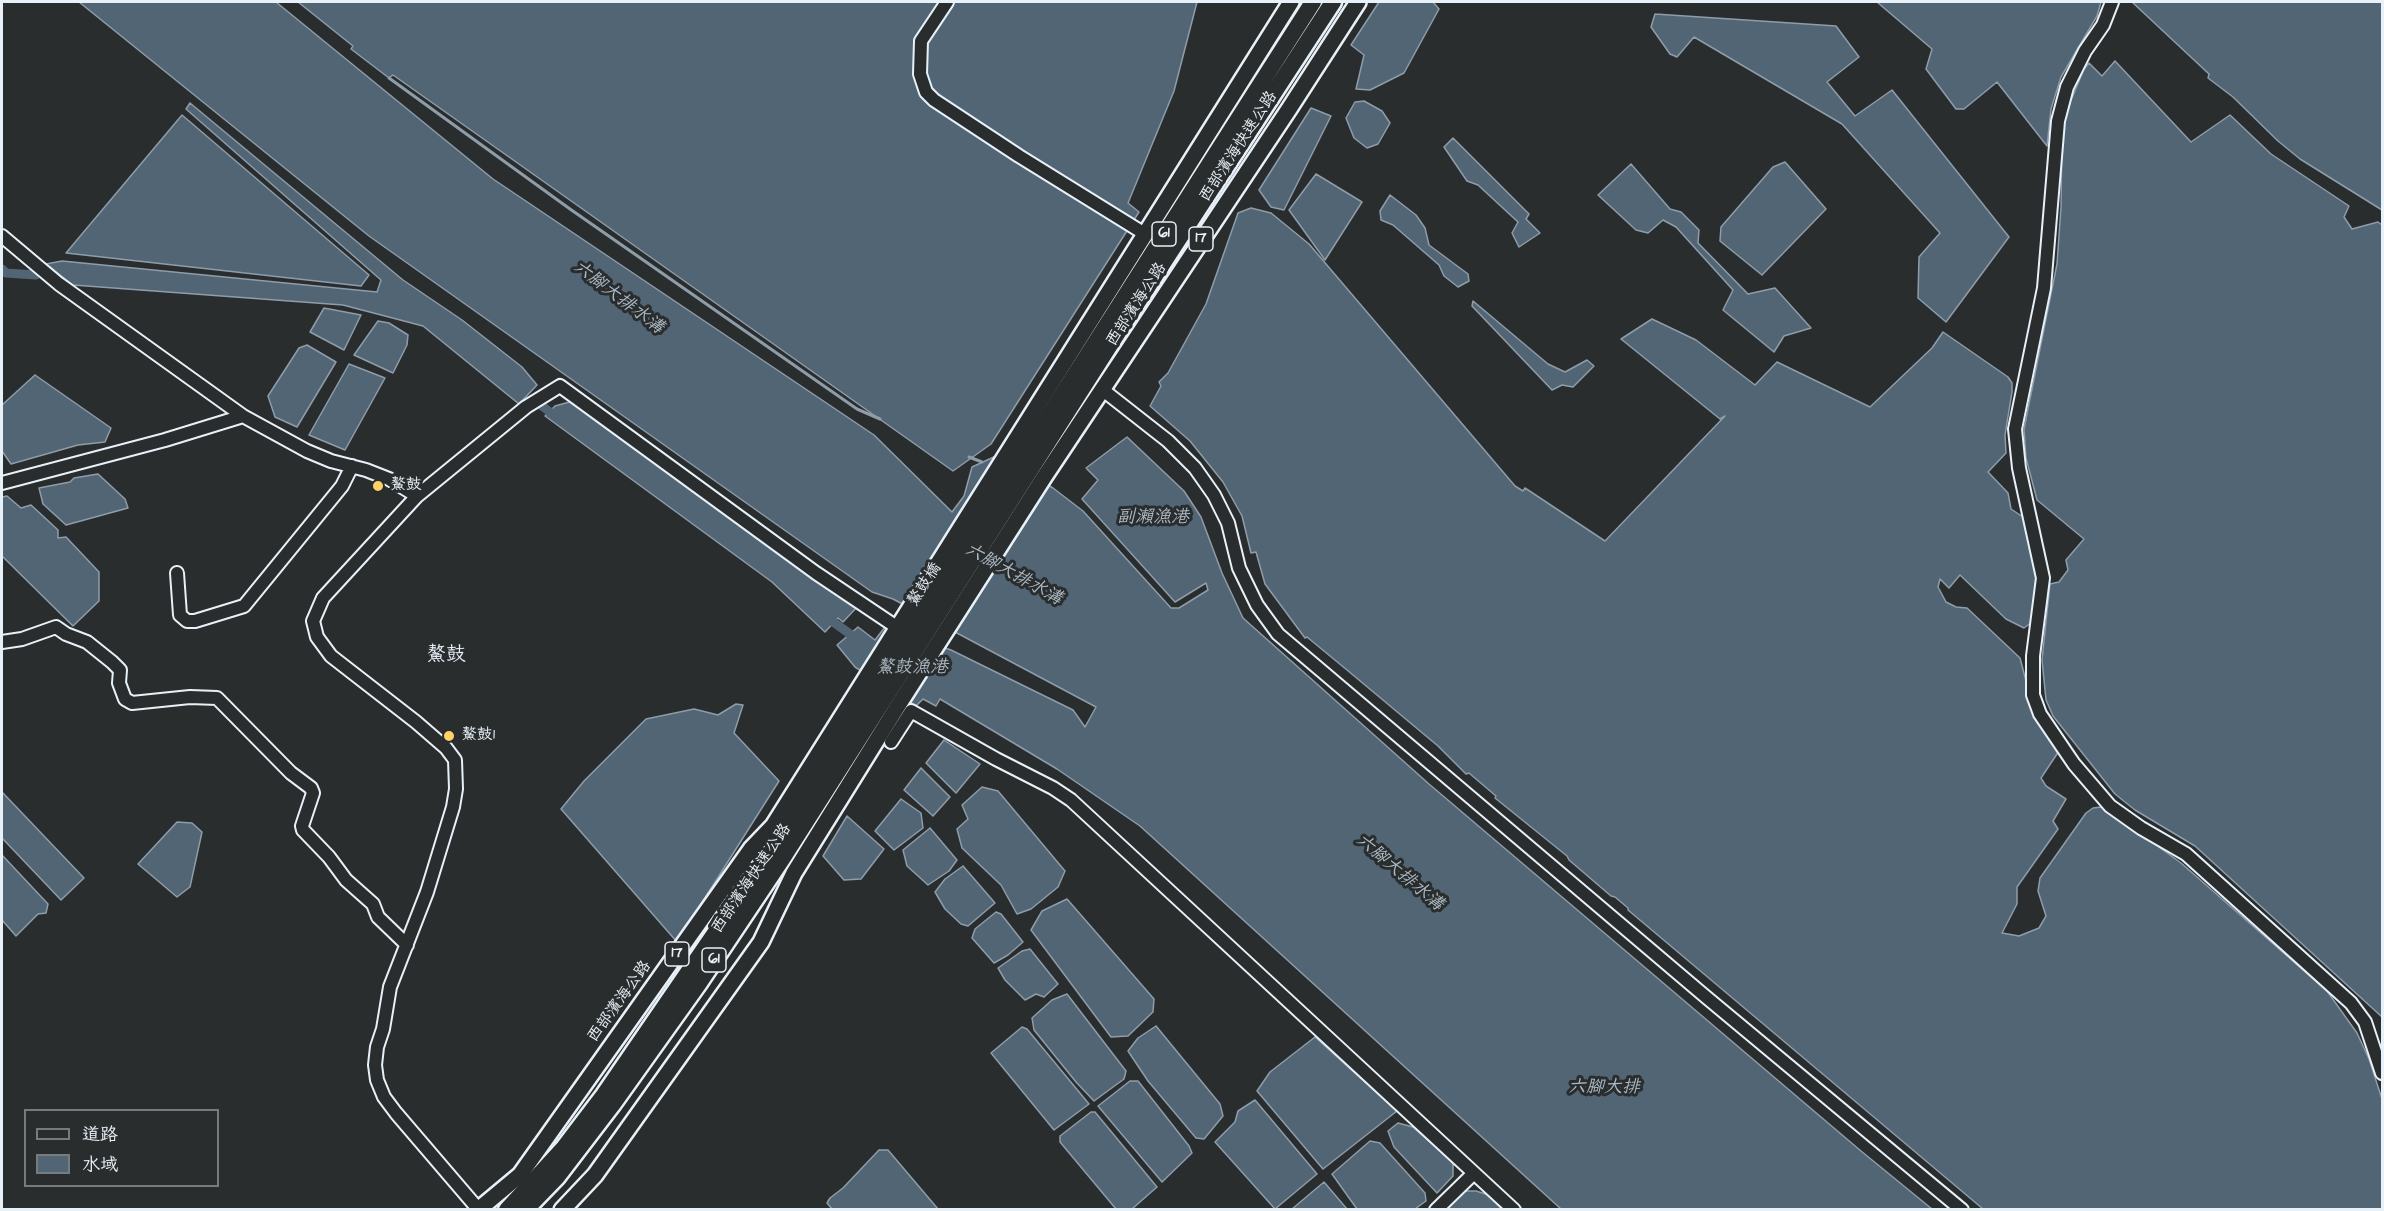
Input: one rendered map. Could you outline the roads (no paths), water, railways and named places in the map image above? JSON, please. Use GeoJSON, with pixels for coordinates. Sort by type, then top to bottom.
{"type":"FeatureCollection","features":[{"type":"Feature","properties":{"kind":"highway","name":"西部濱海快速公路"},"geometry":{"type":"LineString","coordinates":[[1030,472],[1313,2]]}},
{"type":"Feature","properties":{"kind":"highway","name":"西部濱海快速公路"},"geometry":{"type":"LineString","coordinates":[[1030,472],[1333,2]]}},
{"type":"Feature","properties":{"kind":"highway","name":"鰲鼓橋"},"geometry":{"type":"LineString","coordinates":[[880,693],[1030,472]]}},
{"type":"Feature","properties":{"kind":"highway","name":"西部濱海快速公路"},"geometry":{"type":"LineString","coordinates":[[514,1209],[557,1177],[612,1105],[782,859],[880,693]]}},
{"type":"Feature","properties":{"kind":"main road","name":"西部濱海公路"},"geometry":{"type":"LineString","coordinates":[[1007,452],[1291,2]]}},
{"type":"Feature","properties":{"kind":"main road","name":"西部濱海公路"},"geometry":{"type":"LineString","coordinates":[[1030,472],[1103,390],[1358,2]]}},
{"type":"Feature","properties":{"kind":"main road","name":"鰲鼓橋"},"geometry":{"type":"LineString","coordinates":[[880,693],[898,628],[1007,452]]}},
{"type":"Feature","properties":{"kind":"main road","name":"西部濱海公路"},"geometry":{"type":"LineString","coordinates":[[478,1209],[520,1175],[751,849],[773,826],[880,693]]}},
{"type":"Feature","properties":{"kind":"main road","name":"17"},"geometry":{"type":"LineString","coordinates":[[562,1209],[595,1175],[760,942],[880,693]]}},
{"type":"Feature","properties":{"kind":"street"},"geometry":{"type":"LineString","coordinates":[[947,2],[921,41],[921,81],[926,92],[934,100],[1145,234]]}},
{"type":"Feature","properties":{"kind":"street"},"geometry":{"type":"LineString","coordinates":[[2112,2],[2103,25],[2085,51],[2067,87],[2058,121],[2044,288],[2015,429],[2019,468],[2043,578],[2033,656],[2033,695],[2040,714],[2074,764],[2110,806],[2141,828],[2186,854],[2351,1003],[2365,1022],[2382,1073]]}},
{"type":"Feature","properties":{"kind":"street"},"geometry":{"type":"LineString","coordinates":[[2,236],[59,284],[243,416],[307,451],[389,479],[417,496]]}},
{"type":"Feature","properties":{"kind":"street"},"geometry":{"type":"LineString","coordinates":[[478,1209],[396,1113],[384,1097],[377,1080],[377,1047],[383,1029],[390,987],[427,892],[453,807],[456,789],[455,760],[446,748],[416,722],[331,656],[317,637],[313,621],[323,598],[417,496],[526,406],[560,386],[816,573],[898,628]]}},
{"type":"Feature","properties":{"kind":"street"},"geometry":{"type":"LineString","coordinates":[[1103,390],[1154,428],[1195,468],[1214,495],[1228,523],[1239,568],[1257,605],[1278,634],[1697,989],[1962,1209]]}},
{"type":"Feature","properties":{"kind":"street"},"geometry":{"type":"LineString","coordinates":[[2,483],[165,440],[243,416]]}},
{"type":"Feature","properties":{"kind":"street"},"geometry":{"type":"LineString","coordinates":[[177,573],[180,615],[187,621],[195,621],[244,606],[342,486],[352,466]]}},
{"type":"Feature","properties":{"kind":"street"},"geometry":{"type":"LineString","coordinates":[[2,642],[22,639],[56,627],[66,634],[87,642],[120,670],[119,683],[125,699],[132,703],[190,697],[217,698],[291,773],[310,788],[313,793],[302,826],[303,830],[329,857],[346,880],[373,904],[378,917],[407,945]]}},
{"type":"Feature","properties":{"kind":"street"},"geometry":{"type":"LineString","coordinates":[[891,742],[911,711],[1071,800],[1514,1209]]}},
{"type":"Feature","properties":{"kind":"street"},"geometry":{"type":"LineString","coordinates":[[1436,1209],[1474,1173]]}},
{"type":"Feature","properties":{"kind":"water","name":"六腳大排"},"geometry":{"type":"Polygon","coordinates":[[[79,2],[276,2],[493,179],[874,435],[952,512],[964,496],[972,467],[996,456],[1053,488],[1083,511],[1171,608],[1179,608],[1208,590],[1206,583],[1175,602],[1082,499],[1098,480],[1086,468],[1127,437],[1184,491],[1201,517],[1222,573],[1243,618],[1429,784],[1932,1209],[1561,1209],[1140,826],[1057,769],[940,699],[936,706],[923,699],[916,706],[855,667],[837,645],[858,627],[875,640],[885,627],[951,650],[1073,710],[1085,727],[1096,707],[893,599],[872,592],[369,236],[79,2]]]}},
{"type":"Feature","properties":{"kind":"water"},"geometry":{"type":"Polygon","coordinates":[[[298,2],[1197,2],[1174,91],[1128,203],[1139,212],[991,444],[953,471],[393,75],[389,78],[351,49],[353,46],[298,2]]]}},
{"type":"Feature","properties":{"kind":"water"},"geometry":{"type":"Polygon","coordinates":[[[1379,2],[1433,2],[1439,9],[1404,73],[1370,90],[1356,89],[1364,55],[1351,45],[1379,2]]]}},
{"type":"Feature","properties":{"kind":"water"},"geometry":{"type":"Polygon","coordinates":[[[1877,2],[2101,2],[2097,16],[2061,77],[2051,109],[2047,146],[1997,82],[1964,109],[1956,109],[1926,69],[1932,49],[1877,2]]]}},
{"type":"Feature","properties":{"kind":"water"},"geometry":{"type":"Polygon","coordinates":[[[2132,2],[2382,2],[2382,210],[2300,159],[2278,141],[2233,97],[2208,78],[2209,74],[2132,2]]]}},
{"type":"Feature","properties":{"kind":"water"},"geometry":{"type":"Polygon","coordinates":[[[1655,14],[1836,26],[1859,57],[1827,82],[1855,116],[1892,90],[2009,237],[1946,322],[1918,298],[1919,257],[1940,233],[1842,124],[1694,37],[1677,57],[1670,54],[1651,27],[1655,14]]]}},
{"type":"Feature","properties":{"kind":"water"},"geometry":{"type":"Polygon","coordinates":[[[2115,61],[2191,142],[2230,115],[2271,154],[2349,206],[2344,217],[2352,229],[2378,222],[2382,225],[2382,1017],[2195,846],[2135,810],[2115,794],[2053,716],[2046,700],[2042,660],[2050,584],[2059,582],[2068,570],[2066,560],[2084,539],[2037,500],[2026,458],[2024,429],[2057,264],[2062,136],[2067,110],[2084,69],[2089,63],[2102,76],[2115,61]]]}},
{"type":"Feature","properties":{"kind":"water"},"geometry":{"type":"Polygon","coordinates":[[[1364,101],[1382,111],[1390,123],[1378,144],[1367,148],[1354,138],[1346,118],[1355,102],[1364,101]]]}},
{"type":"Feature","properties":{"kind":"water"},"geometry":{"type":"Polygon","coordinates":[[[190,103],[403,280],[462,320],[522,367],[537,385],[519,404],[423,326],[343,305],[73,285],[46,264],[62,261],[377,292],[381,280],[186,109],[190,103]]]}},
{"type":"Feature","properties":{"kind":"water"},"geometry":{"type":"Polygon","coordinates":[[[1311,108],[1331,116],[1284,210],[1271,207],[1259,190],[1311,108]]]}},
{"type":"Feature","properties":{"kind":"water"},"geometry":{"type":"Polygon","coordinates":[[[182,115],[369,275],[361,286],[66,253],[182,115]]]}},
{"type":"Feature","properties":{"kind":"water"},"geometry":{"type":"Polygon","coordinates":[[[1453,138],[1529,214],[1526,219],[1540,233],[1519,247],[1512,233],[1518,222],[1478,185],[1467,181],[1444,147],[1453,138]]]}},
{"type":"Feature","properties":{"kind":"water"},"geometry":{"type":"Polygon","coordinates":[[[1785,162],[1826,209],[1762,275],[1720,241],[1721,227],[1773,167],[1785,162]]]}},
{"type":"Feature","properties":{"kind":"water"},"geometry":{"type":"Polygon","coordinates":[[[1631,164],[1670,209],[1681,212],[1699,230],[1698,243],[1748,294],[1775,288],[1811,328],[1784,336],[1774,352],[1723,310],[1733,290],[1676,227],[1663,220],[1648,233],[1636,230],[1598,195],[1631,164]]]}},
{"type":"Feature","properties":{"kind":"water"},"geometry":{"type":"Polygon","coordinates":[[[1316,174],[1362,202],[1325,260],[1289,210],[1316,174]]]}},
{"type":"Feature","properties":{"kind":"water"},"geometry":{"type":"Polygon","coordinates":[[[1390,195],[1416,215],[1425,228],[1429,245],[1468,274],[1469,281],[1458,287],[1444,276],[1439,265],[1393,225],[1381,220],[1380,211],[1390,195]]]}},
{"type":"Feature","properties":{"kind":"water"},"geometry":{"type":"Polygon","coordinates":[[[1251,208],[1271,213],[1309,244],[1515,486],[1523,491],[1525,488],[1605,541],[1725,416],[1720,419],[1621,339],[1652,319],[1696,340],[1755,385],[1777,362],[1870,407],[1932,348],[1943,332],[2008,377],[2012,383],[2012,392],[2005,435],[2006,453],[1988,472],[2008,493],[2011,509],[2023,517],[2027,528],[2036,577],[2031,623],[2024,628],[2006,619],[1960,575],[1949,588],[1940,579],[1938,587],[1946,602],[1956,607],[1967,608],[2020,658],[2032,704],[2059,751],[2041,778],[2046,786],[2066,799],[2053,821],[2058,829],[2017,887],[2017,904],[2002,933],[2019,936],[2039,928],[2046,916],[2038,891],[2040,878],[2086,813],[2093,808],[2101,807],[2108,810],[2181,863],[2327,991],[2357,1033],[2369,1059],[2382,1099],[2382,1209],[1983,1209],[1615,897],[1611,896],[1567,856],[1495,798],[1496,796],[1469,773],[1466,774],[1438,746],[1307,637],[1305,638],[1265,584],[1256,552],[1251,553],[1242,516],[1223,482],[1190,441],[1150,406],[1161,386],[1159,382],[1168,373],[1206,304],[1238,213],[1251,208]]]}},
{"type":"Feature","properties":{"kind":"water"},"geometry":{"type":"Polygon","coordinates":[[[1473,301],[1548,364],[1565,372],[1587,360],[1594,366],[1573,387],[1562,385],[1552,390],[1472,306],[1473,301]]]}},
{"type":"Feature","properties":{"kind":"water"},"geometry":{"type":"Polygon","coordinates":[[[324,308],[361,315],[344,350],[310,332],[324,308]]]}},
{"type":"Feature","properties":{"kind":"water"},"geometry":{"type":"Polygon","coordinates":[[[378,321],[389,323],[408,335],[407,345],[393,373],[354,355],[378,321]]]}},
{"type":"Feature","properties":{"kind":"water"},"geometry":{"type":"Polygon","coordinates":[[[307,345],[336,362],[297,427],[275,417],[268,396],[299,348],[307,345]]]}},
{"type":"Feature","properties":{"kind":"water"},"geometry":{"type":"Polygon","coordinates":[[[349,364],[385,378],[345,450],[309,435],[349,364]]]}},
{"type":"Feature","properties":{"kind":"water"},"geometry":{"type":"Polygon","coordinates":[[[35,375],[111,428],[105,442],[78,445],[11,464],[2,451],[2,405],[35,375]]]}},
{"type":"Feature","properties":{"kind":"water"},"geometry":{"type":"Polygon","coordinates":[[[573,401],[858,606],[843,622],[838,618],[825,632],[772,582],[545,416],[555,406],[573,401]]]}},
{"type":"Feature","properties":{"kind":"water"},"geometry":{"type":"Polygon","coordinates":[[[98,474],[125,499],[128,508],[66,525],[43,504],[39,488],[98,474]]]}},
{"type":"Feature","properties":{"kind":"water"},"geometry":{"type":"Polygon","coordinates":[[[7,496],[21,508],[31,505],[58,530],[58,538],[66,537],[99,572],[99,601],[73,626],[2,556],[2,497],[7,496]]]}},
{"type":"Feature","properties":{"kind":"water"},"geometry":{"type":"Polygon","coordinates":[[[736,704],[743,705],[734,733],[779,781],[677,942],[561,809],[584,781],[646,719],[694,709],[718,715],[736,704]]]}},
{"type":"Feature","properties":{"kind":"water"},"geometry":{"type":"Polygon","coordinates":[[[944,740],[980,764],[956,793],[926,763],[944,740]]]}},
{"type":"Feature","properties":{"kind":"water"},"geometry":{"type":"Polygon","coordinates":[[[921,768],[950,797],[933,816],[904,790],[921,768]]]}},
{"type":"Feature","properties":{"kind":"water"},"geometry":{"type":"Polygon","coordinates":[[[982,787],[998,791],[1065,871],[1058,887],[1031,909],[1017,914],[1001,885],[962,848],[957,829],[968,819],[962,805],[982,787]]]}},
{"type":"Feature","properties":{"kind":"water"},"geometry":{"type":"Polygon","coordinates":[[[2,792],[84,878],[61,900],[2,838],[2,792]]]}},
{"type":"Feature","properties":{"kind":"water"},"geometry":{"type":"Polygon","coordinates":[[[901,799],[921,813],[923,828],[894,850],[875,831],[901,799]]]}},
{"type":"Feature","properties":{"kind":"water"},"geometry":{"type":"Polygon","coordinates":[[[847,816],[884,849],[861,879],[844,880],[823,856],[847,816]]]}},
{"type":"Feature","properties":{"kind":"water"},"geometry":{"type":"Polygon","coordinates":[[[177,822],[192,823],[202,832],[190,887],[177,897],[138,864],[177,822]]]}},
{"type":"Feature","properties":{"kind":"water"},"geometry":{"type":"Polygon","coordinates":[[[930,828],[957,860],[949,871],[928,885],[907,866],[903,850],[930,828]]]}},
{"type":"Feature","properties":{"kind":"water"},"geometry":{"type":"Polygon","coordinates":[[[2,855],[48,904],[46,913],[38,914],[16,936],[2,920],[2,855]]]}},
{"type":"Feature","properties":{"kind":"water"},"geometry":{"type":"Polygon","coordinates":[[[963,866],[995,903],[968,926],[961,924],[945,909],[935,892],[945,879],[963,866]]]}},
{"type":"Feature","properties":{"kind":"water"},"geometry":{"type":"Polygon","coordinates":[[[1067,899],[1154,999],[1153,1012],[1128,1036],[1111,1037],[1031,930],[1042,911],[1067,899]]]}},
{"type":"Feature","properties":{"kind":"water"},"geometry":{"type":"Polygon","coordinates":[[[996,912],[1001,914],[1023,942],[994,963],[972,938],[975,929],[996,912]]]}},
{"type":"Feature","properties":{"kind":"water"},"geometry":{"type":"Polygon","coordinates":[[[1030,949],[1058,984],[1044,997],[1036,994],[1025,1000],[1005,980],[998,968],[1022,951],[1030,949]]]}},
{"type":"Feature","properties":{"kind":"water"},"geometry":{"type":"Polygon","coordinates":[[[1067,994],[1126,1071],[1124,1079],[1094,1101],[1034,1030],[1032,1018],[1052,1000],[1067,994]]]}},
{"type":"Feature","properties":{"kind":"water"},"geometry":{"type":"Polygon","coordinates":[[[1156,1026],[1220,1104],[1223,1116],[1204,1139],[1196,1138],[1148,1081],[1128,1051],[1138,1038],[1156,1026]]]}},
{"type":"Feature","properties":{"kind":"water"},"geometry":{"type":"Polygon","coordinates":[[[1022,1027],[1027,1029],[1089,1104],[1054,1130],[991,1053],[1022,1027]]]}},
{"type":"Feature","properties":{"kind":"water"},"geometry":{"type":"Polygon","coordinates":[[[1315,1037],[1397,1111],[1323,1169],[1257,1091],[1270,1072],[1315,1037]]]}},
{"type":"Feature","properties":{"kind":"water"},"geometry":{"type":"Polygon","coordinates":[[[1130,1081],[1138,1081],[1189,1146],[1192,1153],[1162,1182],[1098,1106],[1130,1081]]]}},
{"type":"Feature","properties":{"kind":"water"},"geometry":{"type":"Polygon","coordinates":[[[1255,1100],[1317,1174],[1275,1209],[1215,1142],[1235,1122],[1238,1111],[1255,1100]]]}},
{"type":"Feature","properties":{"kind":"water"},"geometry":{"type":"Polygon","coordinates":[[[1091,1112],[1095,1112],[1157,1187],[1132,1209],[1116,1209],[1060,1142],[1060,1136],[1091,1112]]]}},
{"type":"Feature","properties":{"kind":"water"},"geometry":{"type":"Polygon","coordinates":[[[1398,1123],[1413,1127],[1453,1162],[1453,1176],[1437,1193],[1394,1147],[1388,1131],[1398,1123]]]}},
{"type":"Feature","properties":{"kind":"water"},"geometry":{"type":"Polygon","coordinates":[[[1370,1141],[1380,1143],[1425,1193],[1426,1201],[1415,1209],[1357,1209],[1332,1174],[1370,1141]]]}},
{"type":"Feature","properties":{"kind":"water"},"geometry":{"type":"Polygon","coordinates":[[[879,1150],[888,1150],[938,1209],[832,1209],[827,1203],[830,1198],[843,1188],[879,1150]]]}},
{"type":"Feature","properties":{"kind":"water"},"geometry":{"type":"Polygon","coordinates":[[[1324,1182],[1347,1209],[1292,1209],[1324,1182]]]}},
{"type":"Feature","properties":{"kind":"water"},"geometry":{"type":"Polygon","coordinates":[[[1461,1191],[1476,1191],[1492,1196],[1506,1210],[1442,1210],[1461,1191]]]}},
{"type":"Feature","properties":{"kind":"waterway"},"geometry":{"type":"LineString","coordinates":[[389,78],[570,209],[857,409],[880,419]]}},
{"type":"Feature","properties":{"kind":"waterway"},"geometry":{"type":"LineString","coordinates":[[2,269],[6,273],[36,275]]}},
{"type":"Feature","properties":{"kind":"waterway"},"geometry":{"type":"LineString","coordinates":[[542,406],[559,419]]}},
{"type":"Feature","properties":{"kind":"waterway"},"geometry":{"type":"LineString","coordinates":[[969,457],[982,462]]}},
{"type":"Feature","properties":{"kind":"waterway"},"geometry":{"type":"LineString","coordinates":[[825,616],[850,634]]}},
{"type":"Feature","properties":{"kind":"place","name":"鰲鼓"},"geometry":{"type":"Point","coordinates":[378,486]}},
{"type":"Feature","properties":{"kind":"place","name":"鰲鼓1"},"geometry":{"type":"Point","coordinates":[449,736]}},
{"type":"Feature","properties":{"kind":"district","name":"鰲鼓"},"geometry":{"type":"Point","coordinates":[446,656]}},
{"type":"Feature","properties":{"kind":"water label","name":"六腳大排水溝"},"geometry":{"type":"Point","coordinates":[618,298]}},
{"type":"Feature","properties":{"kind":"water label","name":"副瀨漁港"},"geometry":{"type":"Point","coordinates":[1153,518]}},
{"type":"Feature","properties":{"kind":"water label","name":"六腳大排水溝"},"geometry":{"type":"Point","coordinates":[1013,575]}},
{"type":"Feature","properties":{"kind":"water label","name":"鰲鼓漁港"},"geometry":{"type":"Point","coordinates":[912,668]}},
{"type":"Feature","properties":{"kind":"water label","name":"六腳大排水溝"},"geometry":{"type":"Point","coordinates":[1399,873]}}]}
